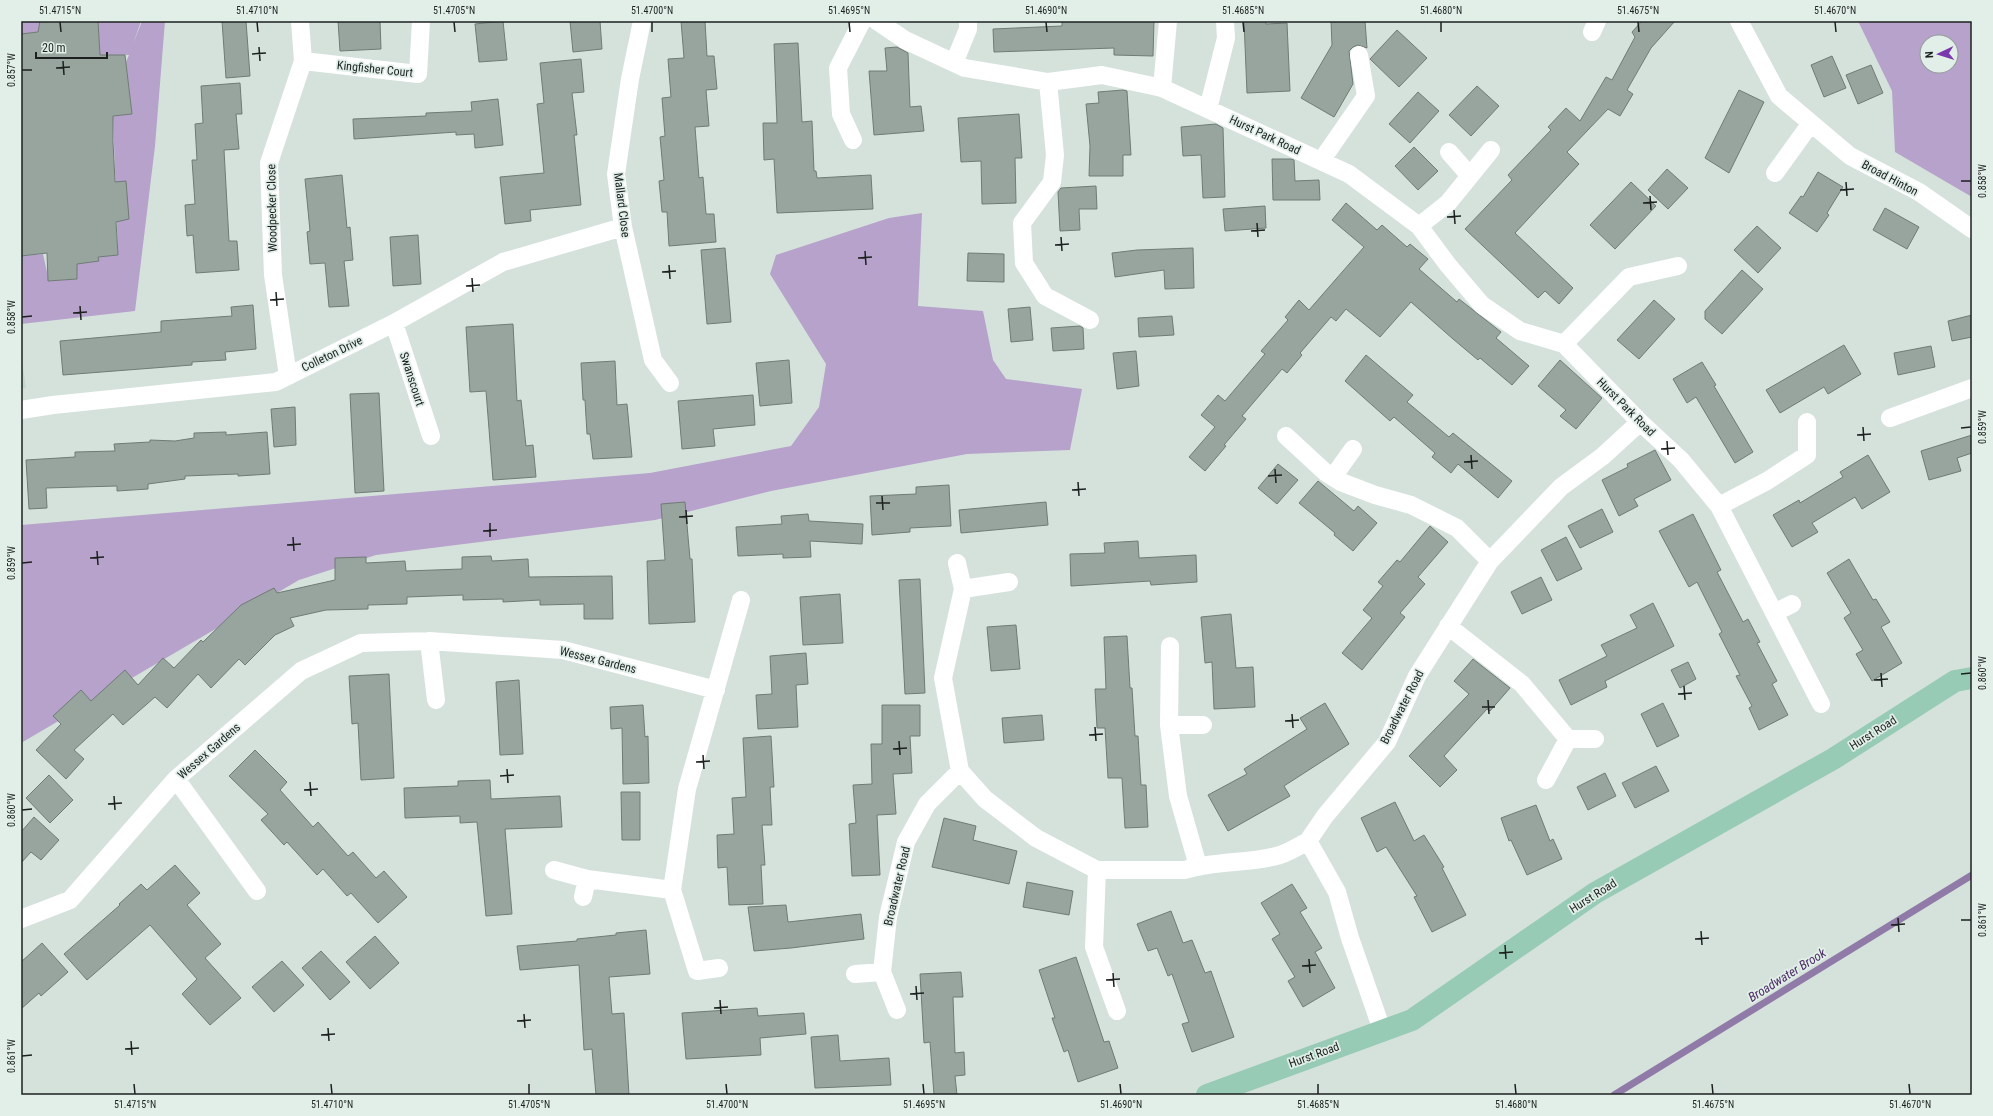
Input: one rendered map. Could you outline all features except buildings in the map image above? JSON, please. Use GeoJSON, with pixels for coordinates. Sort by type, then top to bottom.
{"type":"FeatureCollection","features":[{"type":"Feature","properties":{"kind":"main road","name":"Hurst Road"},"geometry":{"type":"LineString","coordinates":[[1207,1095],[1412,1020],[1595,893],[1832,759],[1955,681],[1972,678]]}},
{"type":"Feature","properties":{"kind":"street","name":"Woodpecker Close"},"geometry":{"type":"LineString","coordinates":[[288,376],[273,275],[269,163],[303,61],[300,21]]}},
{"type":"Feature","properties":{"kind":"street","name":"Kingfisher Court"},"geometry":{"type":"LineString","coordinates":[[303,61],[418,74],[421,21]]}},
{"type":"Feature","properties":{"kind":"street","name":"Mallard Close"},"geometry":{"type":"LineString","coordinates":[[642,21],[630,79],[616,174],[623,227],[653,360],[670,383]]}},
{"type":"Feature","properties":{"kind":"street"},"geometry":{"type":"LineString","coordinates":[[853,140],[841,114],[838,68],[862,21]]}},
{"type":"Feature","properties":{"kind":"street","name":"Hurst Park Road"},"geometry":{"type":"LineString","coordinates":[[877,21],[905,40],[964,68],[1048,82],[1102,75],[1162,88],[1349,174],[1419,226],[1448,265],[1482,305],[1520,331],[1564,344],[1640,422],[1682,460],[1719,506],[1821,704]]}},
{"type":"Feature","properties":{"kind":"street"},"geometry":{"type":"LineString","coordinates":[[954,63],[968,29],[968,21]]}},
{"type":"Feature","properties":{"kind":"street"},"geometry":{"type":"LineString","coordinates":[[1162,88],[1168,21]]}},
{"type":"Feature","properties":{"kind":"street"},"geometry":{"type":"LineString","coordinates":[[1208,109],[1226,38],[1224,21]]}},
{"type":"Feature","properties":{"kind":"street","name":"Broad Hinton"},"geometry":{"type":"LineString","coordinates":[[1739,21],[1779,96],[1850,156],[1919,192],[1972,229]]}},
{"type":"Feature","properties":{"kind":"street"},"geometry":{"type":"LineString","coordinates":[[1321,161],[1366,96],[1359,55]]}},
{"type":"Feature","properties":{"kind":"street"},"geometry":{"type":"LineString","coordinates":[[1048,82],[1055,155],[1052,182],[1022,223],[1024,263],[1045,296],[1090,320]]}},
{"type":"Feature","properties":{"kind":"street"},"geometry":{"type":"LineString","coordinates":[[1775,173],[1811,123]]}},
{"type":"Feature","properties":{"kind":"street"},"geometry":{"type":"LineString","coordinates":[[1419,226],[1448,203],[1491,150]]}},
{"type":"Feature","properties":{"kind":"street"},"geometry":{"type":"LineString","coordinates":[[1449,152],[1470,176]]}},
{"type":"Feature","properties":{"kind":"street","name":"Colleton Drive"},"geometry":{"type":"LineString","coordinates":[[21,410],[61,404],[276,382],[394,323],[503,262],[623,227]]}},
{"type":"Feature","properties":{"kind":"street"},"geometry":{"type":"LineString","coordinates":[[1564,344],[1629,277],[1678,266]]}},
{"type":"Feature","properties":{"kind":"street","name":"Swanscourt"},"geometry":{"type":"LineString","coordinates":[[394,323],[430,436]]}},
{"type":"Feature","properties":{"kind":"street"},"geometry":{"type":"LineString","coordinates":[[1890,418],[1972,388]]}},
{"type":"Feature","properties":{"kind":"street","name":"Broadwater Road"},"geometry":{"type":"LineString","coordinates":[[898,1010],[882,972],[888,917],[906,842],[927,804],[960,771],[985,799],[1036,838],[1097,870],[1185,870],[1198,866],[1281,855],[1308,841],[1325,816],[1387,742],[1417,676],[1490,561],[1561,487],[1604,456],[1640,422]]}},
{"type":"Feature","properties":{"kind":"street"},"geometry":{"type":"LineString","coordinates":[[1719,506],[1767,481],[1807,455],[1807,422]]}},
{"type":"Feature","properties":{"kind":"street"},"geometry":{"type":"LineString","coordinates":[[1286,436],[1325,472],[1333,477],[1375,495],[1411,505],[1457,528],[1490,561]]}},
{"type":"Feature","properties":{"kind":"street"},"geometry":{"type":"LineString","coordinates":[[1333,477],[1353,449]]}},
{"type":"Feature","properties":{"kind":"street"},"geometry":{"type":"LineString","coordinates":[[957,563],[963,589],[943,678],[960,771]]}},
{"type":"Feature","properties":{"kind":"street"},"geometry":{"type":"LineString","coordinates":[[963,589],[1009,582]]}},
{"type":"Feature","properties":{"kind":"street"},"geometry":{"type":"LineString","coordinates":[[719,968],[698,971],[672,890],[687,789],[741,600]]}},
{"type":"Feature","properties":{"kind":"street"},"geometry":{"type":"LineString","coordinates":[[1774,613],[1792,604]]}},
{"type":"Feature","properties":{"kind":"street"},"geometry":{"type":"LineString","coordinates":[[1448,626],[1522,684],[1568,739]]}},
{"type":"Feature","properties":{"kind":"street"},"geometry":{"type":"LineString","coordinates":[[429,641],[436,700]]}},
{"type":"Feature","properties":{"kind":"street","name":"Wessex Gardens"},"geometry":{"type":"LineString","coordinates":[[21,919],[70,900],[176,779],[301,671],[361,644],[429,641],[563,650],[716,690]]}},
{"type":"Feature","properties":{"kind":"street"},"geometry":{"type":"LineString","coordinates":[[1170,646],[1169,725],[1178,796],[1198,866]]}},
{"type":"Feature","properties":{"kind":"street"},"geometry":{"type":"LineString","coordinates":[[1169,725],[1203,725]]}},
{"type":"Feature","properties":{"kind":"street"},"geometry":{"type":"LineString","coordinates":[[1568,739],[1595,739]]}},
{"type":"Feature","properties":{"kind":"street"},"geometry":{"type":"LineString","coordinates":[[1546,780],[1568,739]]}},
{"type":"Feature","properties":{"kind":"street"},"geometry":{"type":"LineString","coordinates":[[176,779],[257,891]]}},
{"type":"Feature","properties":{"kind":"street"},"geometry":{"type":"LineString","coordinates":[[1308,841],[1336,892],[1382,1030]]}},
{"type":"Feature","properties":{"kind":"street"},"geometry":{"type":"LineString","coordinates":[[554,870],[587,879],[672,890]]}},
{"type":"Feature","properties":{"kind":"street"},"geometry":{"type":"LineString","coordinates":[[1097,870],[1094,948],[1117,1011]]}},
{"type":"Feature","properties":{"kind":"street"},"geometry":{"type":"LineString","coordinates":[[583,897],[587,879]]}},
{"type":"Feature","properties":{"kind":"street"},"geometry":{"type":"LineString","coordinates":[[855,974],[882,972]]}},
{"type":"Feature","properties":{"kind":"shaded area"},"geometry":{"type":"Polygon","coordinates":[[[21,21],[40,21],[38,32],[21,34],[21,21]]]}},
{"type":"Feature","properties":{"kind":"shaded area"},"geometry":{"type":"Polygon","coordinates":[[[98,21],[141,21],[133,44],[142,21],[165,21],[155,146],[135,311],[21,324],[21,256],[43,254],[49,281],[77,279],[77,264],[99,261],[98,257],[118,255],[113,116],[132,114],[126,62],[129,55],[100,55],[98,21]]]}},
{"type":"Feature","properties":{"kind":"shaded area"},"geometry":{"type":"Polygon","coordinates":[[[1858,21],[1972,21],[1972,197],[1895,152],[1892,91],[1858,21]]]}},
{"type":"Feature","properties":{"kind":"shaded area"},"geometry":{"type":"Polygon","coordinates":[[[922,213],[918,306],[983,311],[993,360],[1006,379],[1082,389],[1070,450],[967,454],[771,491],[655,520],[376,555],[299,580],[21,743],[21,525],[650,473],[791,446],[819,407],[826,364],[770,274],[776,255],[889,218],[922,213]]]}},
{"type":"Feature","properties":{"kind":"shaded area"},"geometry":{"type":"Polygon","coordinates":[[[21,353],[26,388],[21,389],[21,353]]]}},
{"type":"Feature","properties":{"kind":"waterway","name":"Broadwater Brook"},"geometry":{"type":"LineString","coordinates":[[1614,1095],[1972,875]]}}]}
